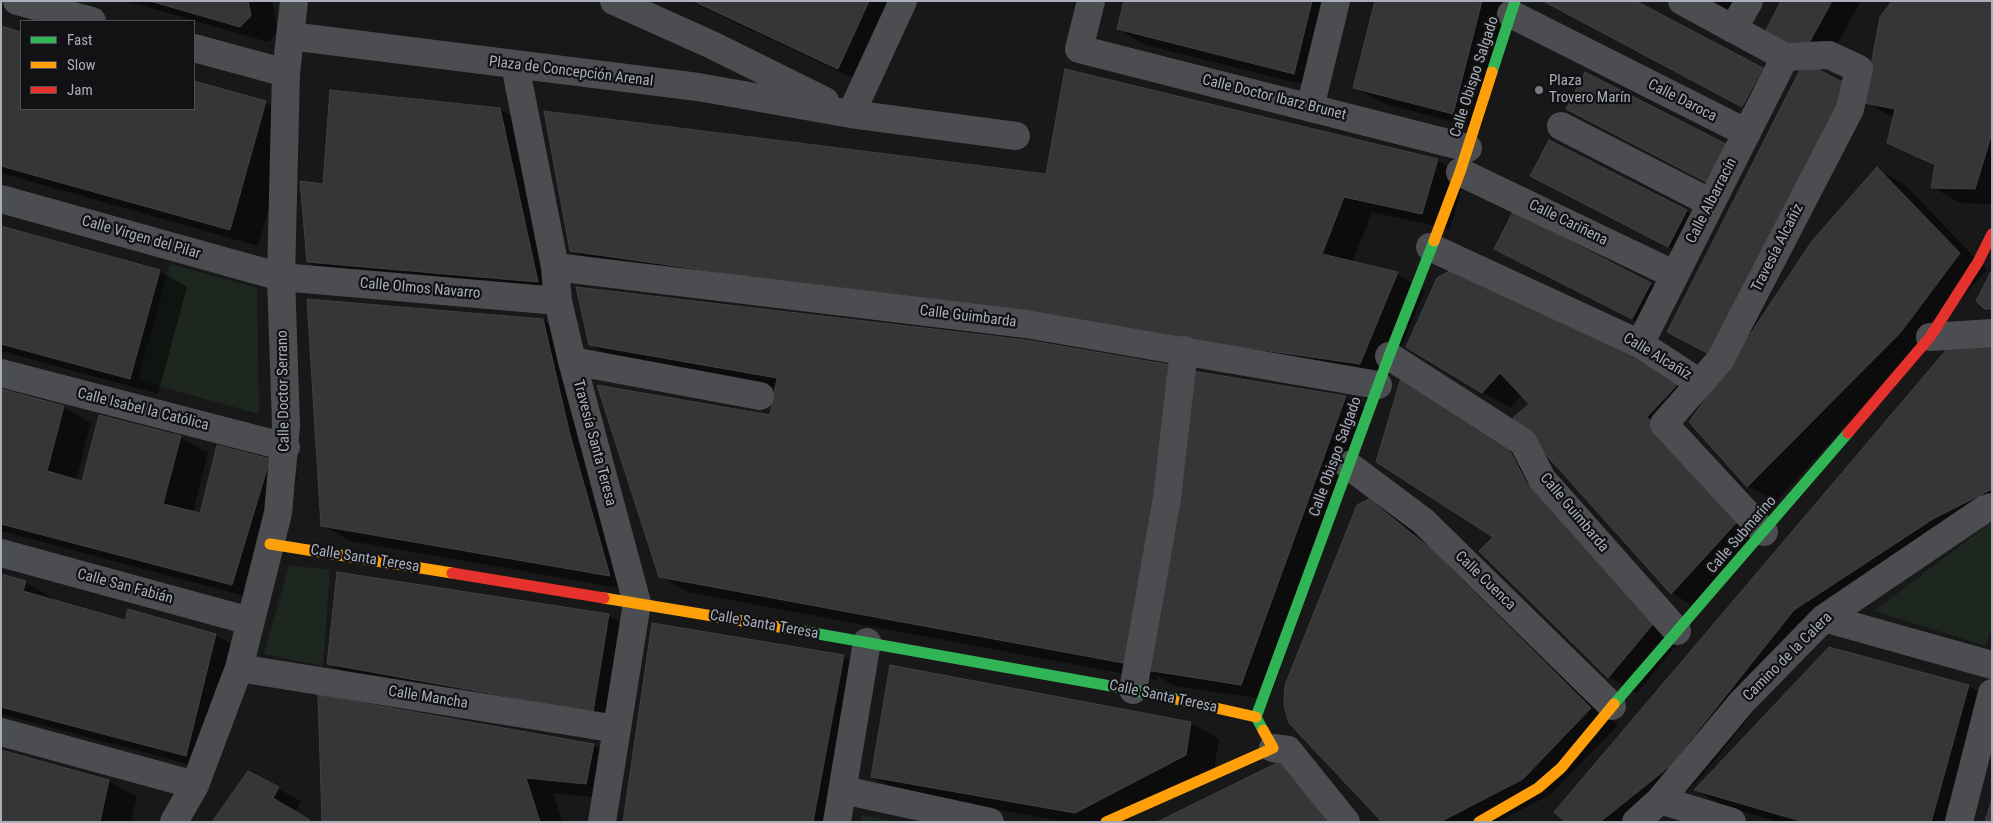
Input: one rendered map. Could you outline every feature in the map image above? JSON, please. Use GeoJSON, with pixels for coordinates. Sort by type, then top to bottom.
{"type":"FeatureCollection","features":[{"type":"Feature","properties":{"kind":"street"},"geometry":{"type":"LineString","coordinates":[[17,1],[88,20]]}},
{"type":"Feature","properties":{"kind":"street","name":"Calle Doctor Serrano"},"geometry":{"type":"LineString","coordinates":[[174,822],[195,785],[238,668],[278,513],[286,447],[281,277],[286,73],[294,1]]}},
{"type":"Feature","properties":{"kind":"street","name":"Plaza de Concepción Arenal"},"geometry":{"type":"LineString","coordinates":[[614,1],[712,45],[851,114]]}},
{"type":"Feature","properties":{"kind":"street"},"geometry":{"type":"LineString","coordinates":[[851,114],[903,1]]}},
{"type":"Feature","properties":{"kind":"street","name":"Calle Doctor Ibarz Brunet"},"geometry":{"type":"LineString","coordinates":[[1091,1],[1079,49],[1310,108],[1464,160]]}},
{"type":"Feature","properties":{"kind":"street"},"geometry":{"type":"LineString","coordinates":[[1310,108],[1336,1]]}},
{"type":"Feature","properties":{"kind":"street"},"geometry":{"type":"LineString","coordinates":[[1682,1],[1785,57]]}},
{"type":"Feature","properties":{"kind":"street"},"geometry":{"type":"LineString","coordinates":[[1733,29],[1749,1]]}},
{"type":"Feature","properties":{"kind":"street","name":"Calle Daroca"},"geometry":{"type":"LineString","coordinates":[[1513,7],[1747,133]]}},
{"type":"Feature","properties":{"kind":"street","name":"Calle Obispo Salgado"},"geometry":{"type":"LineString","coordinates":[[1256,717],[1378,385],[1464,160],[1513,7]]}},
{"type":"Feature","properties":{"kind":"street","name":"Plaza de Concepción Arenal"},"geometry":{"type":"LineString","coordinates":[[290,36],[698,88],[851,114],[1016,136]]}},
{"type":"Feature","properties":{"kind":"street"},"geometry":{"type":"LineString","coordinates":[[195,48],[286,73]]}},
{"type":"Feature","properties":{"kind":"street","name":"Travesía Alcañíz"},"geometry":{"type":"LineString","coordinates":[[1700,383],[1720,360],[1850,109],[1859,69],[1829,55],[1785,57]]}},
{"type":"Feature","properties":{"kind":"street","name":"Calle Albarracín"},"geometry":{"type":"LineString","coordinates":[[1640,344],[1785,57]]}},
{"type":"Feature","properties":{"kind":"street","name":"Travesía Santa Teresa"},"geometry":{"type":"LineString","coordinates":[[515,65],[556,267],[558,301],[572,361],[637,603],[602,822]]}},
{"type":"Feature","properties":{"kind":"street"},"geometry":{"type":"LineString","coordinates":[[1561,126],[1711,203]]}},
{"type":"Feature","properties":{"kind":"street","name":"Calle Cariñena"},"geometry":{"type":"LineString","coordinates":[[1464,160],[1675,275]]}},
{"type":"Feature","properties":{"kind":"street","name":"Calle Virgen del Pilar"},"geometry":{"type":"LineString","coordinates":[[1,199],[281,277]]}},
{"type":"Feature","properties":{"kind":"street","name":"Calle Submarino"},"geometry":{"type":"LineString","coordinates":[[1479,822],[1525,797],[1550,779],[1930,337],[1978,262],[1992,234]]}},
{"type":"Feature","properties":{"kind":"street","name":"Calle Alcañíz"},"geometry":{"type":"LineString","coordinates":[[1430,247],[1640,344],[1700,383],[1664,424],[1764,532]]}},
{"type":"Feature","properties":{"kind":"street","name":"Calle Guimbarda"},"geometry":{"type":"LineString","coordinates":[[556,267],[1026,324],[1378,385]]}},
{"type":"Feature","properties":{"kind":"street","name":"Calle Olmos Navarro"},"geometry":{"type":"LineString","coordinates":[[281,277],[558,301]]}},
{"type":"Feature","properties":{"kind":"street"},"geometry":{"type":"LineString","coordinates":[[1930,337],[1992,333]]}},
{"type":"Feature","properties":{"kind":"street"},"geometry":{"type":"LineString","coordinates":[[1133,690],[1167,498],[1184,350]]}},
{"type":"Feature","properties":{"kind":"street","name":"Calle Guimbarda"},"geometry":{"type":"LineString","coordinates":[[1389,356],[1523,442],[1542,479],[1677,631]]}},
{"type":"Feature","properties":{"kind":"street"},"geometry":{"type":"LineString","coordinates":[[572,361],[760,396]]}},
{"type":"Feature","properties":{"kind":"street","name":"Calle Isabel la Católica"},"geometry":{"type":"LineString","coordinates":[[1,373],[286,447]]}},
{"type":"Feature","properties":{"kind":"street","name":"Calle Cuenca"},"geometry":{"type":"LineString","coordinates":[[1348,466],[1423,520],[1612,706]]}},
{"type":"Feature","properties":{"kind":"street","name":"Camino de la Calera"},"geometry":{"type":"LineString","coordinates":[[1636,822],[1660,800],[1742,702],[1824,618],[1985,509],[1992,507]]}},
{"type":"Feature","properties":{"kind":"street","name":"Calle Santa Teresa"},"geometry":{"type":"LineString","coordinates":[[270,544],[867,642],[1133,690],[1256,717]]}},
{"type":"Feature","properties":{"kind":"street","name":"Calle San Fabián"},"geometry":{"type":"LineString","coordinates":[[1,554],[250,621]]}},
{"type":"Feature","properties":{"kind":"street"},"geometry":{"type":"LineString","coordinates":[[1824,618],[1992,665]]}},
{"type":"Feature","properties":{"kind":"street"},"geometry":{"type":"LineString","coordinates":[[838,822],[867,642]]}},
{"type":"Feature","properties":{"kind":"street","name":"Calle Mancha"},"geometry":{"type":"LineString","coordinates":[[238,668],[618,729]]}},
{"type":"Feature","properties":{"kind":"street"},"geometry":{"type":"LineString","coordinates":[[1959,822],[1992,693]]}},
{"type":"Feature","properties":{"kind":"street"},"geometry":{"type":"LineString","coordinates":[[1256,717],[1273,748]]}},
{"type":"Feature","properties":{"kind":"street"},"geometry":{"type":"LineString","coordinates":[[1,732],[195,785]]}},
{"type":"Feature","properties":{"kind":"street"},"geometry":{"type":"LineString","coordinates":[[1106,822],[1273,748],[1288,750],[1346,822]]}},
{"type":"Feature","properties":{"kind":"street"},"geometry":{"type":"LineString","coordinates":[[843,790],[990,822]]}},
{"type":"Feature","properties":{"kind":"street"},"geometry":{"type":"LineString","coordinates":[[1660,800],[1732,822]]}},
{"type":"Feature","properties":{"kind":"shaded area"},"geometry":{"type":"Polygon","coordinates":[[[170,264],[257,288],[259,414],[138,380],[170,264]]]}},
{"type":"Feature","properties":{"kind":"shaded area"},"geometry":{"type":"Polygon","coordinates":[[[1990,523],[1992,524],[1992,626],[1986,646],[1874,611],[1990,523]]]}},
{"type":"Feature","properties":{"kind":"shaded area"},"geometry":{"type":"Polygon","coordinates":[[[289,565],[330,570],[323,666],[264,654],[289,565]]]}},
{"type":"Feature","properties":{"kind":"shaded area"},"geometry":{"type":"Polygon","coordinates":[[[862,815],[896,822],[861,822],[862,815]]]}},
{"type":"Feature","properties":{"kind":"building"},"geometry":{"type":"Polygon","coordinates":[[[150,1],[248,1],[251,16],[240,27],[150,1]]]}},
{"type":"Feature","properties":{"kind":"building"},"geometry":{"type":"Polygon","coordinates":[[[693,1],[869,1],[838,69],[693,1]]]}},
{"type":"Feature","properties":{"kind":"building"},"geometry":{"type":"Polygon","coordinates":[[[1124,1],[1312,1],[1294,74],[1117,29],[1124,1]]]}},
{"type":"Feature","properties":{"kind":"building"},"geometry":{"type":"Polygon","coordinates":[[[1375,1],[1482,1],[1453,114],[1353,88],[1375,1]]]}},
{"type":"Feature","properties":{"kind":"building"},"geometry":{"type":"Polygon","coordinates":[[[1543,1],[1636,1],[1763,68],[1742,107],[1543,1]]]}},
{"type":"Feature","properties":{"kind":"building"},"geometry":{"type":"Polygon","coordinates":[[[1781,1],[1832,1],[1803,54],[1765,32],[1781,1]]]}},
{"type":"Feature","properties":{"kind":"building"},"geometry":{"type":"Polygon","coordinates":[[[1892,1],[1992,1],[1992,133],[1975,189],[1931,188],[1935,165],[1887,143],[1895,109],[1864,103],[1880,17],[1892,1]]]}},
{"type":"Feature","properties":{"kind":"building"},"geometry":{"type":"Polygon","coordinates":[[[1,26],[20,32],[20,110],[195,110],[195,81],[266,101],[230,230],[1,166],[1,26]]]}},
{"type":"Feature","properties":{"kind":"building"},"geometry":{"type":"Polygon","coordinates":[[[1804,62],[1848,85],[1711,355],[1667,332],[1804,62]]]}},
{"type":"Feature","properties":{"kind":"building"},"geometry":{"type":"Polygon","coordinates":[[[1065,69],[1438,159],[1422,214],[1344,197],[1322,254],[1398,272],[1360,364],[570,251],[544,111],[1046,174],[1065,69]]]}},
{"type":"Feature","properties":{"kind":"building"},"geometry":{"type":"Polygon","coordinates":[[[1585,72],[1726,144],[1706,182],[1566,109],[1585,72]]]}},
{"type":"Feature","properties":{"kind":"building"},"geometry":{"type":"Polygon","coordinates":[[[330,90],[500,108],[538,282],[307,262],[300,181],[323,184],[330,90]]]}},
{"type":"Feature","properties":{"kind":"building"},"geometry":{"type":"Polygon","coordinates":[[[1549,140],[1687,210],[1668,247],[1530,176],[1549,140]]]}},
{"type":"Feature","properties":{"kind":"building"},"geometry":{"type":"Polygon","coordinates":[[[1877,167],[1960,253],[1901,332],[1747,487],[1689,422],[1812,241],[1877,167]]]}},
{"type":"Feature","properties":{"kind":"building"},"geometry":{"type":"Polygon","coordinates":[[[1513,212],[1651,283],[1632,319],[1494,249],[1513,212]]]}},
{"type":"Feature","properties":{"kind":"building"},"geometry":{"type":"Polygon","coordinates":[[[1,226],[160,270],[130,379],[1,344],[1,226]]]}},
{"type":"Feature","properties":{"kind":"building"},"geometry":{"type":"Polygon","coordinates":[[[1455,268],[1625,351],[1669,375],[1678,384],[1647,417],[1738,521],[1671,594],[1513,418],[1529,404],[1500,373],[1482,393],[1406,347],[1437,278],[1455,268]]]}},
{"type":"Feature","properties":{"kind":"building"},"geometry":{"type":"Polygon","coordinates":[[[1992,270],[1992,309],[1984,309],[1976,301],[1992,270]]]}},
{"type":"Feature","properties":{"kind":"building"},"geometry":{"type":"Polygon","coordinates":[[[576,287],[1026,340],[1176,366],[1129,664],[659,577],[597,385],[770,415],[777,378],[589,345],[576,287]]]}},
{"type":"Feature","properties":{"kind":"building"},"geometry":{"type":"Polygon","coordinates":[[[307,299],[543,319],[570,435],[610,576],[321,526],[307,299]]]}},
{"type":"Feature","properties":{"kind":"building"},"geometry":{"type":"Polygon","coordinates":[[[1992,346],[1992,489],[1933,519],[1794,610],[1670,766],[1600,822],[1565,822],[1554,812],[1947,349],[1992,346]]]}},
{"type":"Feature","properties":{"kind":"building"},"geometry":{"type":"Polygon","coordinates":[[[1192,371],[1346,396],[1241,685],[1146,670],[1192,371]]]}},
{"type":"Feature","properties":{"kind":"building"},"geometry":{"type":"Polygon","coordinates":[[[1401,378],[1508,447],[1526,482],[1653,624],[1608,678],[1479,551],[1493,537],[1376,462],[1401,378]]]}},
{"type":"Feature","properties":{"kind":"building"},"geometry":{"type":"Polygon","coordinates":[[[1,389],[64,406],[47,471],[82,481],[99,415],[181,436],[163,504],[200,513],[217,445],[270,459],[232,585],[1,524],[1,389]]]}},
{"type":"Feature","properties":{"kind":"building"},"geometry":{"type":"Polygon","coordinates":[[[1369,499],[1430,548],[1591,708],[1523,779],[1440,822],[1382,822],[1289,723],[1284,705],[1285,685],[1357,505],[1369,499]]]}},
{"type":"Feature","properties":{"kind":"building"},"geometry":{"type":"Polygon","coordinates":[[[337,572],[609,614],[593,712],[327,664],[337,572]]]}},
{"type":"Feature","properties":{"kind":"building"},"geometry":{"type":"Polygon","coordinates":[[[1,574],[26,581],[23,591],[125,620],[128,609],[216,634],[186,756],[1,707],[1,574]]]}},
{"type":"Feature","properties":{"kind":"building"},"geometry":{"type":"Polygon","coordinates":[[[652,623],[844,655],[813,822],[623,822],[652,623]]]}},
{"type":"Feature","properties":{"kind":"building"},"geometry":{"type":"Polygon","coordinates":[[[1829,647],[1969,685],[1931,822],[1804,822],[1694,790],[1829,647]]]}},
{"type":"Feature","properties":{"kind":"building"},"geometry":{"type":"Polygon","coordinates":[[[890,665],[1191,722],[1186,755],[1075,813],[871,777],[890,665]]]}},
{"type":"Feature","properties":{"kind":"building"},"geometry":{"type":"Polygon","coordinates":[[[318,695],[594,744],[586,784],[526,778],[540,822],[322,821],[318,695]]]}},
{"type":"Feature","properties":{"kind":"building"},"geometry":{"type":"Polygon","coordinates":[[[1,750],[109,780],[100,822],[1,822],[1,750]]]}},
{"type":"Feature","properties":{"kind":"building"},"geometry":{"type":"Polygon","coordinates":[[[1281,761],[1327,822],[1157,822],[1281,761]]]}},
{"type":"Feature","properties":{"kind":"building"},"geometry":{"type":"Polygon","coordinates":[[[248,771],[279,787],[273,798],[310,820],[308,822],[212,822],[248,771]]]}},
{"type":"Feature","properties":{"kind":"building"},"geometry":{"type":"Polygon","coordinates":[[[1992,798],[1992,822],[1985,822],[1992,798]]]}},
{"type":"Feature","properties":{"kind":"traffic: fast"},"geometry":{"type":"LineString","coordinates":[[1492,72],[1515,1]]}},
{"type":"Feature","properties":{"kind":"traffic: fast"},"geometry":{"type":"LineString","coordinates":[[1263,730],[1256,717],[1389,356],[1434,241]]}},
{"type":"Feature","properties":{"kind":"traffic: fast"},"geometry":{"type":"LineString","coordinates":[[1614,704],[1848,433]]}},
{"type":"Feature","properties":{"kind":"traffic: fast"},"geometry":{"type":"LineString","coordinates":[[785,628],[1180,700]]}},
{"type":"Feature","properties":{"kind":"traffic: slow"},"geometry":{"type":"LineString","coordinates":[[1434,241],[1460,172],[1492,72]]}},
{"type":"Feature","properties":{"kind":"traffic: slow"},"geometry":{"type":"LineString","coordinates":[[270,544],[452,573]]}},
{"type":"Feature","properties":{"kind":"traffic: slow"},"geometry":{"type":"LineString","coordinates":[[604,598],[785,628]]}},
{"type":"Feature","properties":{"kind":"traffic: slow"},"geometry":{"type":"LineString","coordinates":[[1180,700],[1256,717]]}},
{"type":"Feature","properties":{"kind":"traffic: slow"},"geometry":{"type":"LineString","coordinates":[[1479,822],[1538,788],[1561,768],[1614,704]]}},
{"type":"Feature","properties":{"kind":"traffic: slow"},"geometry":{"type":"LineString","coordinates":[[1106,822],[1273,748],[1263,730]]}},
{"type":"Feature","properties":{"kind":"traffic: jam"},"geometry":{"type":"LineString","coordinates":[[1848,433],[1930,337],[1978,262],[1992,234]]}},
{"type":"Feature","properties":{"kind":"traffic: jam"},"geometry":{"type":"LineString","coordinates":[[452,573],[604,598]]}},
{"type":"Feature","properties":{"kind":"place","name":"Plaza Trovero Marín"},"geometry":{"type":"Point","coordinates":[1539,90]}}]}
